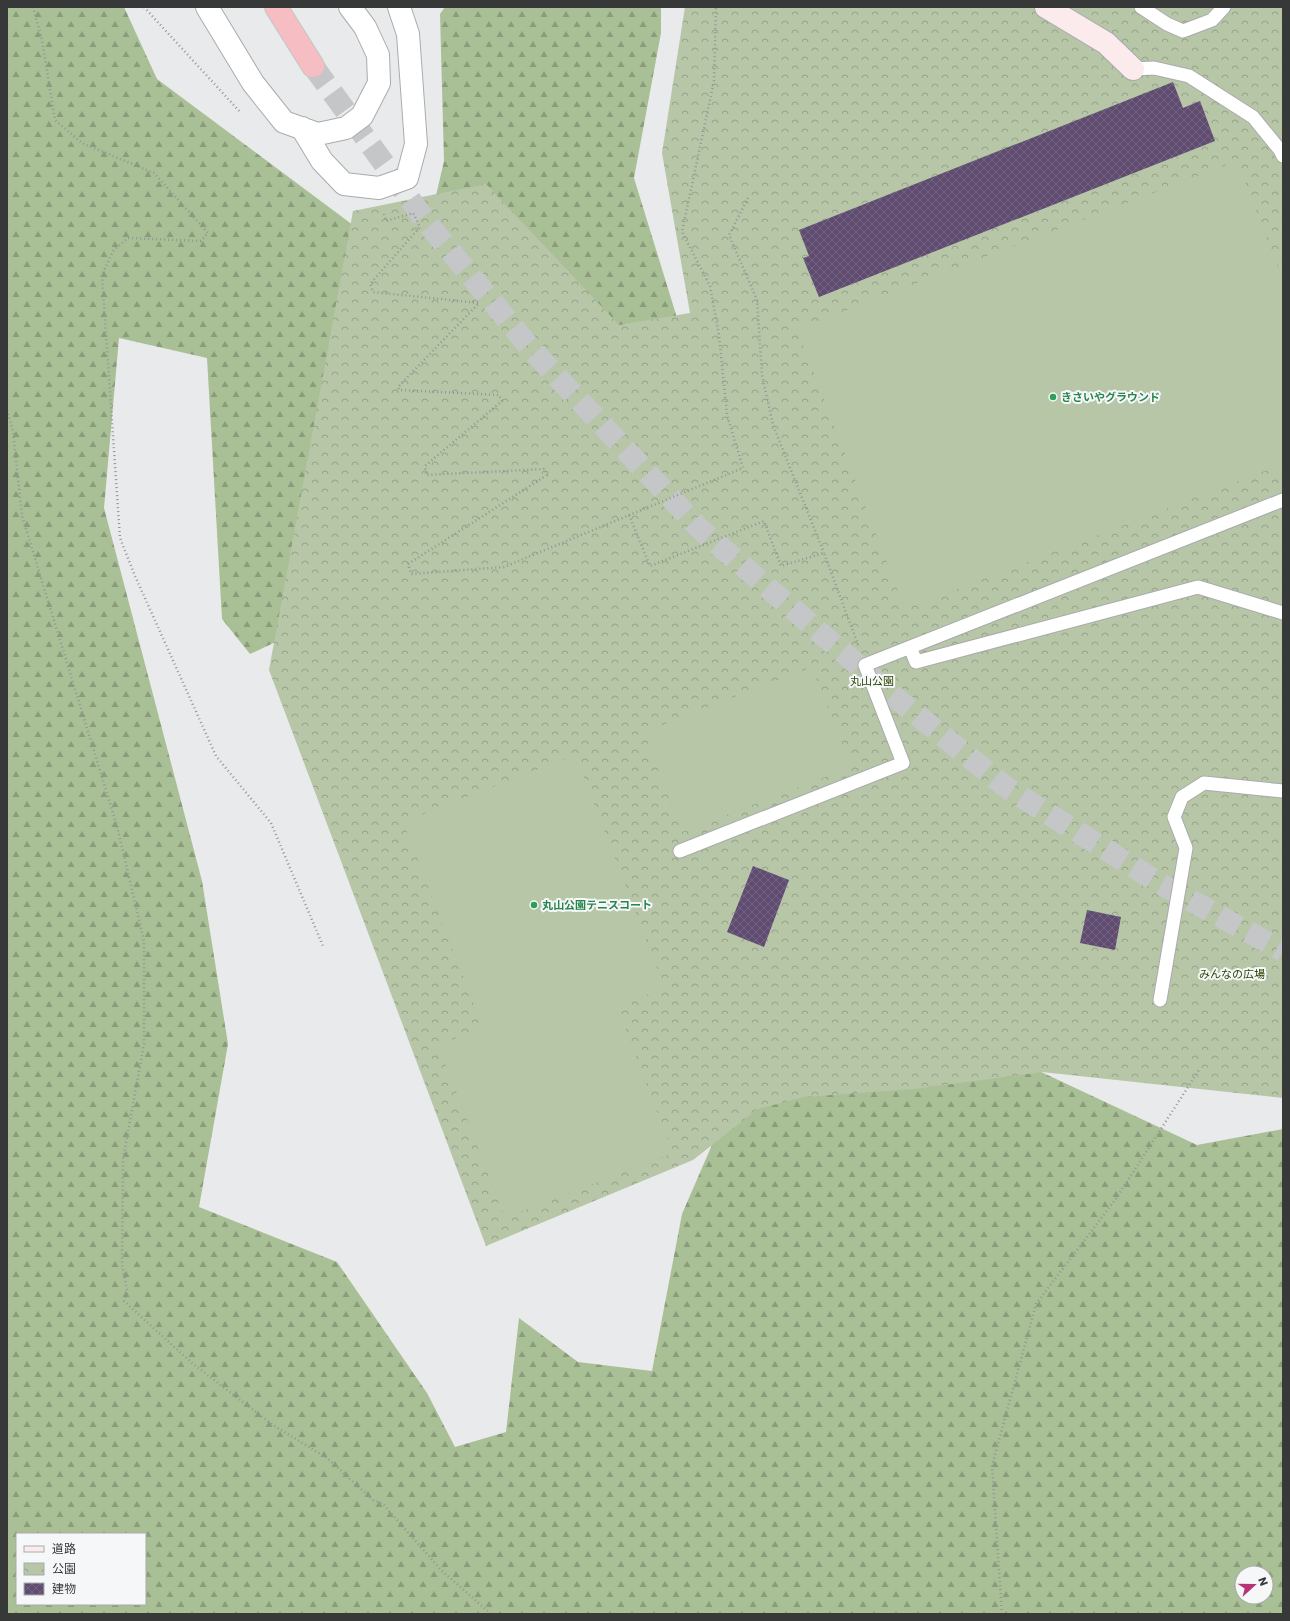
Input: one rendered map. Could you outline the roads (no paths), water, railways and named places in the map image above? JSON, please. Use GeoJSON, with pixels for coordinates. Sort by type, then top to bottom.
{"type":"FeatureCollection","features":[{"type":"Feature","properties":{"kind":"highway"},"geometry":{"type":"LineString","coordinates":[[276,7],[314,66]]}},
{"type":"Feature","properties":{"kind":"street"},"geometry":{"type":"LineString","coordinates":[[207,7],[253,83],[284,122],[318,134],[346,128],[362,116],[379,83],[378,56],[365,27],[350,7]]}},
{"type":"Feature","properties":{"kind":"street"},"geometry":{"type":"LineString","coordinates":[[302,128],[322,161],[344,184],[379,188],[407,178],[416,144],[408,34],[399,7]]}},
{"type":"Feature","properties":{"kind":"street"},"geometry":{"type":"LineString","coordinates":[[1046,7],[1106,43],[1133,69]]}},
{"type":"Feature","properties":{"kind":"lane"},"geometry":{"type":"LineString","coordinates":[[1141,7],[1167,24],[1183,31],[1212,20],[1224,7]]}},
{"type":"Feature","properties":{"kind":"lane"},"geometry":{"type":"LineString","coordinates":[[1133,69],[1154,68],[1189,76],[1253,117],[1280,150],[1283,156]]}},
{"type":"Feature","properties":{"kind":"lane"},"geometry":{"type":"LineString","coordinates":[[680,851],[903,763],[865,665],[1283,500]]}},
{"type":"Feature","properties":{"kind":"lane"},"geometry":{"type":"LineString","coordinates":[[910,647],[916,662],[1198,587],[1283,613]]}},
{"type":"Feature","properties":{"kind":"lane"},"geometry":{"type":"LineString","coordinates":[[1160,1000],[1186,848],[1174,818],[1182,797],[1204,783],[1283,791]]}},
{"type":"Feature","properties":{"kind":"tunnel"},"geometry":{"type":"LineString","coordinates":[[313,66],[428,224],[532,350],[700,529],[890,693],[1007,788],[1161,884],[1283,951]]}},
{"type":"Feature","properties":{"kind":"place","name":"きさいやグラウンド"},"geometry":{"type":"Point","coordinates":[1053,397]}},
{"type":"Feature","properties":{"kind":"place","name":"丸山公園テニスコート"},"geometry":{"type":"Point","coordinates":[534,905]}},
{"type":"Feature","properties":{"kind":"park label","name":"丸山公園"},"geometry":{"type":"Point","coordinates":[872,681]}},
{"type":"Feature","properties":{"kind":"park label","name":"みんなの広場"},"geometry":{"type":"Point","coordinates":[1232,974]}}]}
